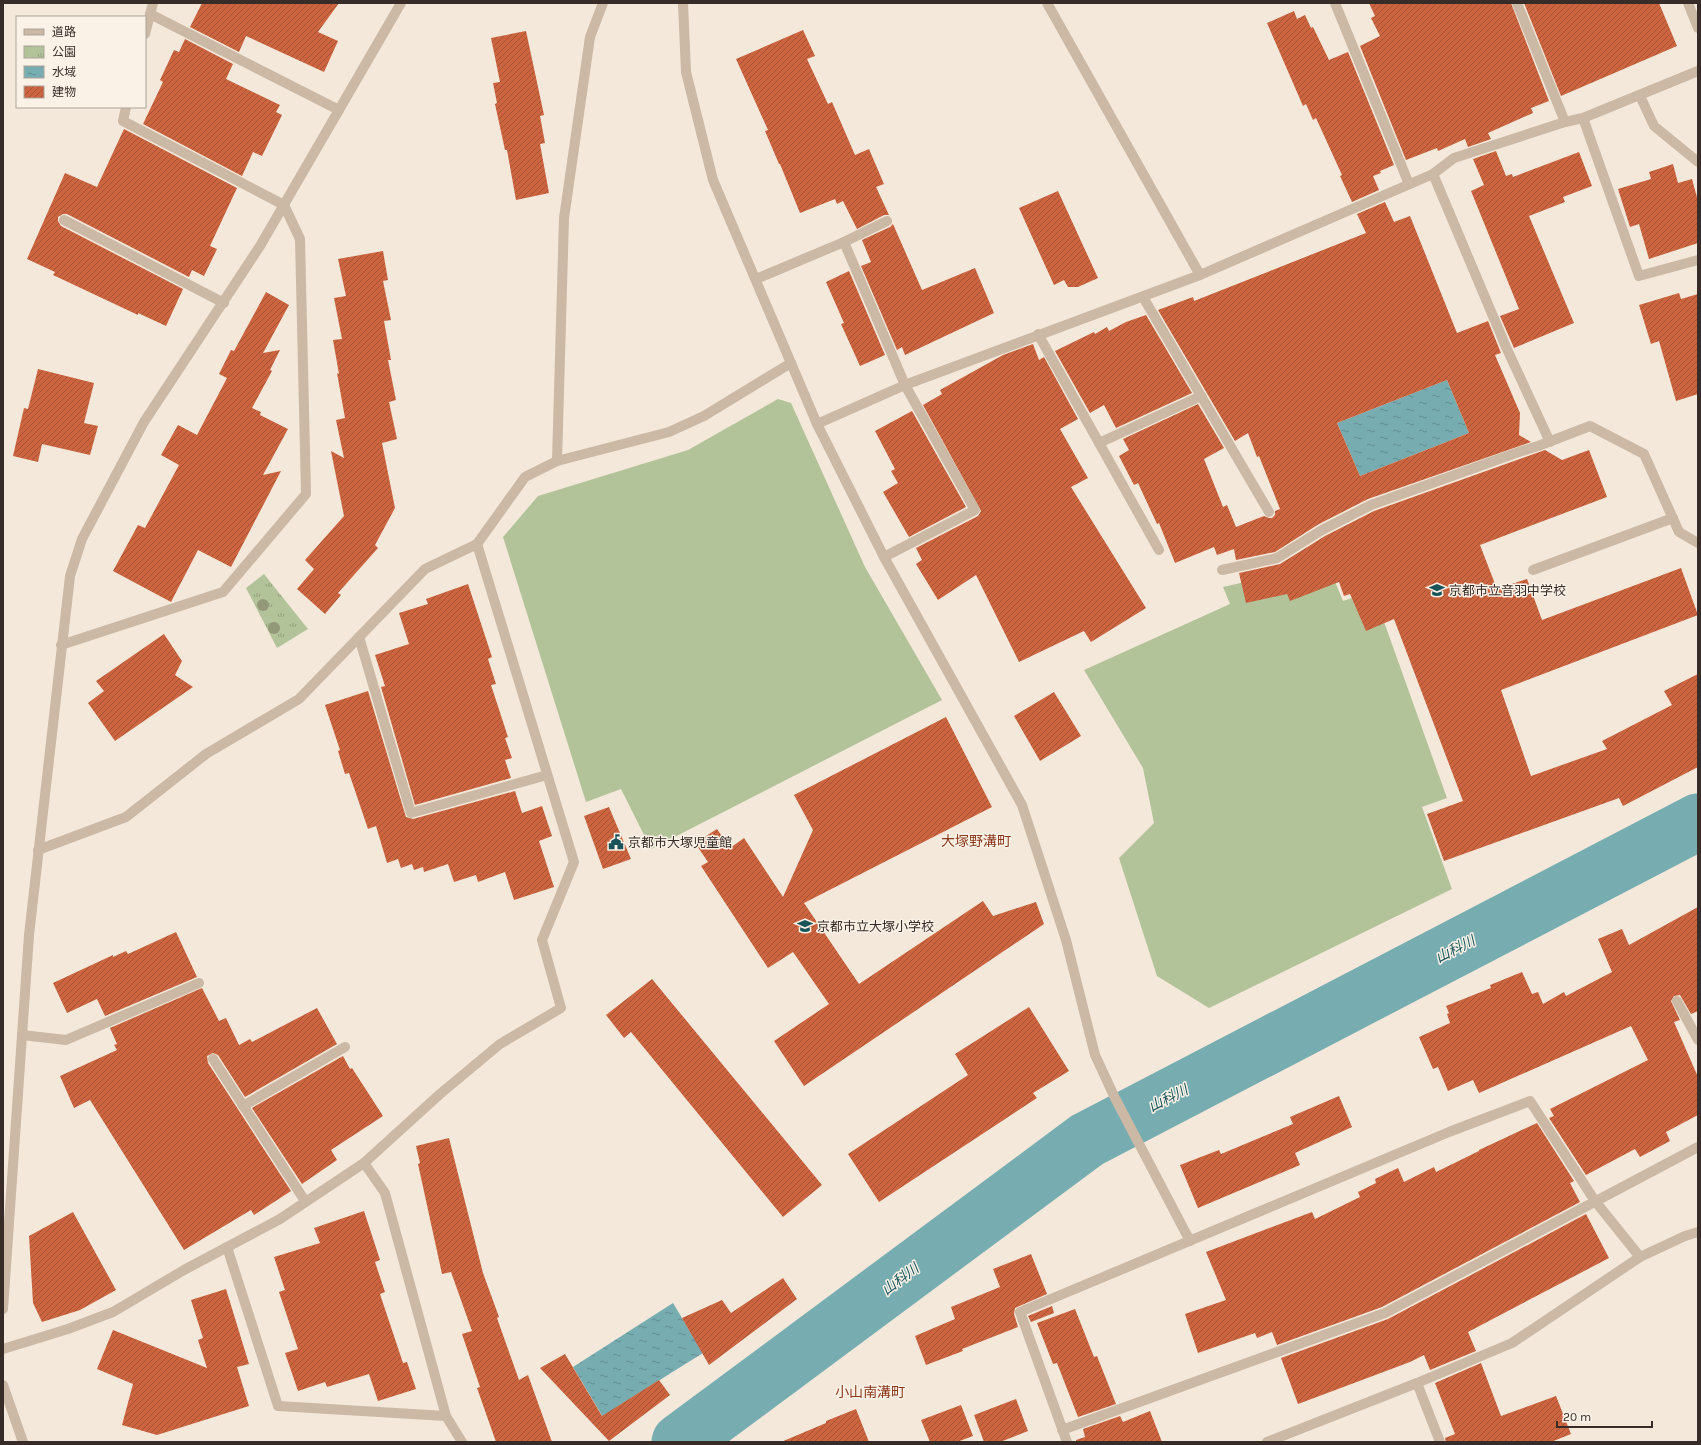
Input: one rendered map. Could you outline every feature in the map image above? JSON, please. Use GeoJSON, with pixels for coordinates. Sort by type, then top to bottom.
{"type":"FeatureCollection","features":[{"type":"Feature","properties":{"kind":"street"},"geometry":{"type":"LineString","coordinates":[[146,30],[153,3]]}},
{"type":"Feature","properties":{"kind":"street"},"geometry":{"type":"LineString","coordinates":[[3,1309],[29,935],[70,576],[82,539],[144,422],[260,246],[401,3]]}},
{"type":"Feature","properties":{"kind":"street"},"geometry":{"type":"LineString","coordinates":[[557,461],[564,218],[590,37],[603,3]]}},
{"type":"Feature","properties":{"kind":"street"},"geometry":{"type":"LineString","coordinates":[[683,3],[686,72],[713,180],[817,424],[884,557],[1022,805],[1066,940],[1095,1055],[1115,1098],[1190,1241]]}},
{"type":"Feature","properties":{"kind":"street"},"geometry":{"type":"LineString","coordinates":[[1047,3],[1200,275]]}},
{"type":"Feature","properties":{"kind":"street"},"geometry":{"type":"LineString","coordinates":[[1335,3],[1409,184]]}},
{"type":"Feature","properties":{"kind":"street"},"geometry":{"type":"LineString","coordinates":[[1517,3],[1565,122]]}},
{"type":"Feature","properties":{"kind":"street"},"geometry":{"type":"LineString","coordinates":[[1688,3],[1698,28]]}},
{"type":"Feature","properties":{"kind":"street"},"geometry":{"type":"LineString","coordinates":[[150,14],[339,110]]}},
{"type":"Feature","properties":{"kind":"street"},"geometry":{"type":"LineString","coordinates":[[817,424],[905,385],[1038,334],[1200,275],[1433,174],[1454,158],[1565,122],[1583,118],[1698,71]]}},
{"type":"Feature","properties":{"kind":"street"},"geometry":{"type":"LineString","coordinates":[[1640,96],[1654,126],[1698,162]]}},
{"type":"Feature","properties":{"kind":"street"},"geometry":{"type":"LineString","coordinates":[[61,645],[222,592],[306,494],[300,239],[284,205],[123,120],[126,108]]}},
{"type":"Feature","properties":{"kind":"street"},"geometry":{"type":"LineString","coordinates":[[1583,118],[1639,276],[1698,260]]}},
{"type":"Feature","properties":{"kind":"street"},"geometry":{"type":"LineString","coordinates":[[1433,174],[1506,347],[1550,442]]}},
{"type":"Feature","properties":{"kind":"street"},"geometry":{"type":"LineString","coordinates":[[64,220],[224,302]]}},
{"type":"Feature","properties":{"kind":"street"},"geometry":{"type":"LineString","coordinates":[[756,279],[844,242],[887,221]]}},
{"type":"Feature","properties":{"kind":"street"},"geometry":{"type":"LineString","coordinates":[[844,242],[905,385],[975,510],[884,557]]}},
{"type":"Feature","properties":{"kind":"street"},"geometry":{"type":"LineString","coordinates":[[1142,297],[1269,512]]}},
{"type":"Feature","properties":{"kind":"street"},"geometry":{"type":"LineString","coordinates":[[1038,334],[1159,550]]}},
{"type":"Feature","properties":{"kind":"street"},"geometry":{"type":"LineString","coordinates":[[38,850],[126,817],[206,754],[299,699],[425,569],[476,544],[525,477],[557,461],[669,432],[704,416],[791,363]]}},
{"type":"Feature","properties":{"kind":"street"},"geometry":{"type":"LineString","coordinates":[[1099,443],[1201,396]]}},
{"type":"Feature","properties":{"kind":"street"},"geometry":{"type":"LineString","coordinates":[[1222,570],[1277,558],[1322,530],[1372,504],[1550,442],[1590,426],[1644,454],[1679,532],[1698,544]]}},
{"type":"Feature","properties":{"kind":"street"},"geometry":{"type":"LineString","coordinates":[[1533,570],[1673,518]]}},
{"type":"Feature","properties":{"kind":"street"},"geometry":{"type":"LineString","coordinates":[[3,1348],[68,1329],[114,1312],[280,1218],[364,1163],[440,1094],[500,1044],[561,1008],[542,940],[574,862],[476,544]]}},
{"type":"Feature","properties":{"kind":"street"},"geometry":{"type":"LineString","coordinates":[[359,637],[411,813],[548,775]]}},
{"type":"Feature","properties":{"kind":"street"},"geometry":{"type":"LineString","coordinates":[[22,1035],[66,1040],[199,983]]}},
{"type":"Feature","properties":{"kind":"street"},"geometry":{"type":"LineString","coordinates":[[1677,1001],[1698,1040]]}},
{"type":"Feature","properties":{"kind":"street"},"geometry":{"type":"LineString","coordinates":[[243,1106],[345,1047]]}},
{"type":"Feature","properties":{"kind":"street"},"geometry":{"type":"LineString","coordinates":[[212,1060],[305,1201]]}},
{"type":"Feature","properties":{"kind":"street"},"geometry":{"type":"LineString","coordinates":[[1067,1442],[1020,1312],[1449,1132],[1530,1101],[1595,1201],[1640,1257]]}},
{"type":"Feature","properties":{"kind":"street"},"geometry":{"type":"LineString","coordinates":[[1062,1430],[1384,1313],[1698,1147]]}},
{"type":"Feature","properties":{"kind":"street"},"geometry":{"type":"LineString","coordinates":[[364,1163],[385,1193],[446,1416],[462,1442]]}},
{"type":"Feature","properties":{"kind":"street"},"geometry":{"type":"LineString","coordinates":[[1267,1442],[1417,1383],[1512,1342],[1640,1257],[1685,1236],[1698,1232]]}},
{"type":"Feature","properties":{"kind":"street"},"geometry":{"type":"LineString","coordinates":[[227,1247],[278,1406],[446,1416]]}},
{"type":"Feature","properties":{"kind":"street"},"geometry":{"type":"LineString","coordinates":[[1417,1383],[1440,1442]]}},
{"type":"Feature","properties":{"kind":"street"},"geometry":{"type":"LineString","coordinates":[[3,1385],[23,1442]]}},
{"type":"Feature","properties":{"kind":"green space"},"geometry":{"type":"Polygon","coordinates":[[[778,399],[791,403],[865,567],[942,700],[651,849],[621,789],[586,802],[503,537],[538,496],[688,450],[778,399]]]}},
{"type":"Feature","properties":{"kind":"green space"},"geometry":{"type":"Polygon","coordinates":[[[1320,545],[1343,601],[1373,591],[1447,798],[1422,807],[1452,889],[1209,1008],[1157,976],[1119,858],[1154,823],[1143,768],[1084,670],[1230,604],[1223,587],[1279,574],[1320,545]]]}},
{"type":"Feature","properties":{"kind":"green space"},"geometry":{"type":"Polygon","coordinates":[[[264,574],[308,629],[277,648],[246,588],[264,574]]]}},
{"type":"Feature","properties":{"kind":"water"},"geometry":{"type":"Polygon","coordinates":[[[1447,380],[1469,433],[1360,476],[1337,423],[1447,380]]]}},
{"type":"Feature","properties":{"kind":"water"},"geometry":{"type":"Polygon","coordinates":[[[673,1303],[703,1353],[603,1417],[573,1367],[673,1303]]]}},
{"type":"Feature","properties":{"kind":"building"},"geometry":{"type":"Polygon","coordinates":[[[202,3],[339,3],[318,32],[338,41],[324,72],[246,36],[239,52],[190,27],[202,3]]]}},
{"type":"Feature","properties":{"kind":"building"},"geometry":{"type":"Polygon","coordinates":[[[1369,3],[1511,3],[1549,101],[1531,108],[1533,113],[1488,133],[1491,139],[1468,147],[1465,139],[1438,151],[1437,148],[1406,160],[1360,46],[1380,36],[1371,18],[1375,16],[1369,3]]]}},
{"type":"Feature","properties":{"kind":"building"},"geometry":{"type":"Polygon","coordinates":[[[1524,3],[1659,3],[1677,46],[1561,96],[1524,3]]]}},
{"type":"Feature","properties":{"kind":"building"},"geometry":{"type":"Polygon","coordinates":[[[1294,11],[1297,19],[1305,15],[1311,28],[1313,27],[1329,60],[1348,52],[1394,165],[1373,176],[1379,190],[1352,202],[1340,176],[1342,175],[1316,118],[1313,120],[1306,104],[1303,106],[1267,23],[1294,11]]]}},
{"type":"Feature","properties":{"kind":"building"},"geometry":{"type":"Polygon","coordinates":[[[803,30],[815,56],[807,59],[828,104],[832,102],[855,155],[869,149],[884,184],[876,187],[889,215],[884,215],[857,229],[843,201],[837,204],[835,199],[800,213],[765,131],[768,130],[736,59],[803,30]]]}},
{"type":"Feature","properties":{"kind":"building"},"geometry":{"type":"Polygon","coordinates":[[[526,31],[544,115],[540,116],[545,143],[540,144],[549,193],[516,200],[507,150],[505,150],[495,104],[497,103],[493,83],[500,82],[491,38],[526,31]]]}},
{"type":"Feature","properties":{"kind":"building"},"geometry":{"type":"Polygon","coordinates":[[[185,39],[233,64],[226,79],[280,105],[276,112],[282,115],[262,156],[253,152],[242,176],[143,124],[163,82],[160,80],[174,50],[179,52],[185,39]]]}},
{"type":"Feature","properties":{"kind":"building"},"geometry":{"type":"Polygon","coordinates":[[[124,129],[237,188],[210,246],[217,249],[204,276],[192,270],[189,277],[67,214],[63,214],[58,217],[58,221],[61,226],[183,289],[166,326],[138,313],[138,315],[53,275],[55,272],[27,259],[65,173],[97,187],[124,129]]]}},
{"type":"Feature","properties":{"kind":"building"},"geometry":{"type":"Polygon","coordinates":[[[1496,151],[1506,176],[1512,174],[1513,177],[1579,152],[1592,186],[1563,197],[1565,202],[1529,216],[1574,323],[1514,348],[1500,316],[1519,309],[1471,191],[1484,185],[1473,159],[1496,151]]]}},
{"type":"Feature","properties":{"kind":"building"},"geometry":{"type":"Polygon","coordinates":[[[1673,164],[1678,183],[1692,179],[1698,201],[1698,243],[1649,259],[1639,224],[1630,227],[1618,189],[1651,179],[1649,172],[1673,164]]]}},
{"type":"Feature","properties":{"kind":"building"},"geometry":{"type":"Polygon","coordinates":[[[1058,191],[1098,278],[1078,287],[1068,287],[1064,280],[1054,285],[1019,208],[1058,191]]]}},
{"type":"Feature","properties":{"kind":"building"},"geometry":{"type":"Polygon","coordinates":[[[1385,202],[1394,222],[1410,216],[1457,333],[1488,321],[1501,353],[1495,355],[1520,413],[1519,435],[1531,442],[1368,499],[1319,524],[1275,552],[1236,560],[1234,549],[1217,555],[1214,547],[1175,563],[1159,523],[1157,524],[1138,483],[1134,485],[1119,456],[1129,450],[1123,439],[1198,404],[1224,448],[1204,459],[1223,507],[1227,505],[1236,527],[1264,516],[1272,518],[1275,515],[1275,511],[1280,509],[1259,456],[1257,457],[1248,433],[1235,441],[1158,310],[1193,297],[1194,301],[1366,233],[1357,214],[1385,202]],[[1447,380],[1337,423],[1360,476],[1469,433],[1447,380]]]}},
{"type":"Feature","properties":{"kind":"building"},"geometry":{"type":"Polygon","coordinates":[[[893,224],[922,290],[975,268],[994,313],[905,355],[902,347],[897,350],[861,266],[871,262],[862,240],[890,227],[893,224]]]}},
{"type":"Feature","properties":{"kind":"building"},"geometry":{"type":"Polygon","coordinates":[[[383,251],[388,280],[383,281],[391,320],[384,321],[391,360],[388,360],[396,400],[389,402],[397,439],[382,443],[395,508],[375,545],[378,548],[338,593],[341,595],[325,614],[297,589],[314,569],[305,560],[344,516],[331,451],[344,458],[336,420],[345,418],[333,340],[342,339],[334,298],[346,296],[338,259],[383,251]]]}},
{"type":"Feature","properties":{"kind":"building"},"geometry":{"type":"Polygon","coordinates":[[[849,271],[885,355],[860,366],[841,324],[844,323],[826,282],[849,271]]]}},
{"type":"Feature","properties":{"kind":"building"},"geometry":{"type":"Polygon","coordinates":[[[266,292],[289,305],[263,353],[280,350],[270,370],[272,371],[252,408],[261,412],[260,415],[288,429],[263,475],[281,471],[231,567],[198,550],[171,602],[113,571],[138,525],[145,528],[179,465],[161,455],[178,425],[197,435],[227,378],[219,374],[231,350],[234,351],[266,292]]]}},
{"type":"Feature","properties":{"kind":"building"},"geometry":{"type":"Polygon","coordinates":[[[1679,293],[1681,299],[1698,294],[1698,394],[1676,401],[1659,341],[1651,344],[1639,305],[1679,293]]]}},
{"type":"Feature","properties":{"kind":"building"},"geometry":{"type":"Polygon","coordinates":[[[1146,315],[1192,393],[1116,428],[1104,405],[1090,413],[1055,351],[1094,332],[1095,334],[1107,327],[1109,331],[1126,322],[1146,315]]]}},
{"type":"Feature","properties":{"kind":"building"},"geometry":{"type":"Polygon","coordinates":[[[1033,344],[1039,360],[1044,357],[1078,419],[1060,429],[1088,478],[1071,487],[1146,608],[1091,642],[1084,631],[1019,662],[976,575],[938,600],[916,564],[922,560],[916,548],[978,516],[981,511],[923,405],[942,394],[940,390],[1003,355],[1033,344]]]}},
{"type":"Feature","properties":{"kind":"building"},"geometry":{"type":"Polygon","coordinates":[[[38,369],[94,383],[84,423],[98,426],[90,455],[42,444],[38,462],[13,456],[24,408],[28,409],[38,369]]]}},
{"type":"Feature","properties":{"kind":"building"},"geometry":{"type":"Polygon","coordinates":[[[912,411],[966,507],[909,537],[883,492],[898,483],[891,471],[895,469],[875,431],[912,411]]]}},
{"type":"Feature","properties":{"kind":"building"},"geometry":{"type":"Polygon","coordinates":[[[1545,450],[1562,460],[1589,450],[1607,497],[1480,545],[1497,589],[1527,579],[1542,620],[1681,568],[1698,615],[1501,690],[1531,776],[1607,749],[1602,741],[1672,705],[1664,691],[1698,674],[1698,767],[1623,806],[1619,798],[1444,861],[1427,814],[1463,801],[1394,619],[1366,631],[1350,594],[1344,596],[1339,582],[1290,601],[1287,594],[1246,603],[1239,573],[1280,564],[1325,536],[1374,511],[1545,450]]]}},
{"type":"Feature","properties":{"kind":"building"},"geometry":{"type":"Polygon","coordinates":[[[468,584],[492,657],[488,659],[496,684],[491,685],[508,737],[505,738],[512,758],[505,760],[511,778],[415,805],[381,687],[385,686],[375,655],[409,644],[399,613],[428,604],[426,599],[468,584]]]}},
{"type":"Feature","properties":{"kind":"building"},"geometry":{"type":"Polygon","coordinates":[[[164,634],[182,661],[175,675],[193,687],[115,741],[88,703],[104,691],[96,681],[164,634]]]}},
{"type":"Feature","properties":{"kind":"building"},"geometry":{"type":"Polygon","coordinates":[[[368,691],[406,817],[413,819],[515,791],[522,813],[542,806],[552,836],[539,841],[554,887],[514,900],[505,872],[478,882],[476,875],[454,882],[448,864],[424,872],[423,867],[414,870],[412,864],[401,868],[398,859],[387,863],[376,826],[368,829],[349,773],[345,774],[338,751],[340,750],[325,705],[368,691]]]}},
{"type":"Feature","properties":{"kind":"building"},"geometry":{"type":"Polygon","coordinates":[[[1054,692],[1081,736],[1040,761],[1014,716],[1054,692]]]}},
{"type":"Feature","properties":{"kind":"building"},"geometry":{"type":"Polygon","coordinates":[[[946,717],[992,807],[804,903],[859,984],[983,901],[993,916],[1036,902],[1044,924],[804,1086],[774,1041],[829,1004],[793,952],[768,968],[701,866],[708,862],[695,843],[717,829],[730,848],[744,838],[783,897],[813,830],[794,795],[946,717]]]}},
{"type":"Feature","properties":{"kind":"building"},"geometry":{"type":"Polygon","coordinates":[[[609,807],[631,859],[603,869],[584,816],[609,807]]]}},
{"type":"Feature","properties":{"kind":"building"},"geometry":{"type":"Polygon","coordinates":[[[1698,907],[1698,1011],[1691,1014],[1680,995],[1674,996],[1671,1001],[1680,1020],[1674,1022],[1698,1077],[1698,1115],[1666,1132],[1670,1141],[1640,1157],[1635,1149],[1586,1175],[1549,1118],[1554,1116],[1550,1109],[1648,1060],[1631,1026],[1479,1093],[1473,1080],[1448,1091],[1438,1067],[1433,1069],[1419,1037],[1450,1023],[1447,1014],[1449,1013],[1446,1006],[1491,988],[1490,985],[1522,972],[1532,994],[1538,992],[1543,1004],[1564,992],[1566,996],[1612,972],[1598,939],[1622,929],[1629,945],[1698,907]]]}},
{"type":"Feature","properties":{"kind":"building"},"geometry":{"type":"Polygon","coordinates":[[[176,932],[197,977],[105,1016],[97,999],[67,1013],[53,983],[113,955],[113,957],[126,951],[128,954],[176,932]]]}},
{"type":"Feature","properties":{"kind":"building"},"geometry":{"type":"Polygon","coordinates":[[[652,979],[822,1185],[783,1217],[631,1032],[624,1038],[606,1015],[652,979]]]}},
{"type":"Feature","properties":{"kind":"building"},"geometry":{"type":"Polygon","coordinates":[[[202,988],[219,1021],[226,1018],[239,1045],[250,1039],[252,1042],[317,1008],[337,1044],[245,1097],[218,1055],[213,1053],[207,1056],[208,1063],[291,1191],[254,1215],[251,1210],[184,1250],[90,1100],[74,1108],[60,1076],[117,1050],[114,1045],[117,1044],[110,1028],[202,988]]]}},
{"type":"Feature","properties":{"kind":"building"},"geometry":{"type":"Polygon","coordinates":[[[1029,1007],[1069,1071],[1033,1093],[1037,1098],[879,1202],[848,1154],[968,1075],[955,1054],[1029,1007]]]}},
{"type":"Feature","properties":{"kind":"building"},"geometry":{"type":"Polygon","coordinates":[[[343,1056],[350,1069],[352,1068],[383,1116],[331,1150],[337,1160],[302,1184],[252,1108],[343,1056]]]}},
{"type":"Feature","properties":{"kind":"building"},"geometry":{"type":"Polygon","coordinates":[[[1339,1096],[1352,1127],[1295,1153],[1300,1165],[1198,1208],[1180,1165],[1219,1150],[1221,1154],[1293,1124],[1290,1117],[1339,1096]]]}},
{"type":"Feature","properties":{"kind":"building"},"geometry":{"type":"Polygon","coordinates":[[[1537,1123],[1574,1181],[1570,1183],[1580,1202],[1382,1307],[1277,1345],[1272,1332],[1257,1338],[1255,1333],[1198,1353],[1185,1314],[1226,1300],[1206,1252],[1312,1212],[1315,1219],[1360,1197],[1358,1192],[1376,1183],[1375,1179],[1398,1168],[1404,1182],[1434,1167],[1436,1172],[1537,1123]]]}},
{"type":"Feature","properties":{"kind":"building"},"geometry":{"type":"Polygon","coordinates":[[[449,1138],[483,1273],[499,1317],[497,1318],[519,1380],[528,1375],[552,1442],[496,1442],[477,1388],[480,1387],[462,1334],[472,1331],[451,1272],[442,1274],[418,1164],[420,1163],[416,1146],[449,1138]]]}},
{"type":"Feature","properties":{"kind":"building"},"geometry":{"type":"Polygon","coordinates":[[[364,1211],[380,1260],[375,1262],[385,1292],[380,1294],[403,1363],[407,1362],[416,1389],[378,1401],[369,1374],[327,1387],[325,1382],[298,1391],[285,1353],[298,1349],[279,1292],[285,1290],[274,1257],[320,1243],[314,1228],[364,1211]]]}},
{"type":"Feature","properties":{"kind":"building"},"geometry":{"type":"Polygon","coordinates":[[[73,1212],[116,1290],[80,1310],[42,1322],[33,1303],[29,1236],[73,1212]]]}},
{"type":"Feature","properties":{"kind":"building"},"geometry":{"type":"Polygon","coordinates":[[[1586,1214],[1609,1258],[1468,1332],[1476,1351],[1430,1370],[1424,1355],[1410,1362],[1298,1404],[1281,1358],[1388,1319],[1586,1214]]]}},
{"type":"Feature","properties":{"kind":"building"},"geometry":{"type":"Polygon","coordinates":[[[1031,1254],[1047,1294],[1015,1308],[1014,1314],[1018,1327],[926,1365],[915,1336],[955,1319],[951,1307],[1000,1287],[993,1269],[1031,1254]]]}},
{"type":"Feature","properties":{"kind":"building"},"geometry":{"type":"Polygon","coordinates":[[[783,1278],[797,1299],[709,1365],[682,1318],[722,1300],[731,1313],[783,1278]]]}},
{"type":"Feature","properties":{"kind":"building"},"geometry":{"type":"Polygon","coordinates":[[[226,1289],[249,1364],[237,1367],[249,1406],[157,1435],[122,1425],[133,1384],[97,1369],[113,1330],[207,1368],[198,1340],[203,1338],[191,1300],[226,1289]]]}},
{"type":"Feature","properties":{"kind":"building"},"geometry":{"type":"Polygon","coordinates":[[[1052,1306],[1054,1313],[1031,1322],[1028,1316],[1052,1306]]]}},
{"type":"Feature","properties":{"kind":"building"},"geometry":{"type":"Polygon","coordinates":[[[1075,1309],[1094,1357],[1097,1356],[1116,1404],[1078,1417],[1057,1363],[1053,1364],[1037,1323],[1075,1309]]]}},
{"type":"Feature","properties":{"kind":"building"},"geometry":{"type":"Polygon","coordinates":[[[565,1354],[602,1416],[659,1380],[670,1395],[609,1441],[540,1368],[565,1354]]]}},
{"type":"Feature","properties":{"kind":"building"},"geometry":{"type":"Polygon","coordinates":[[[1481,1363],[1501,1416],[1556,1396],[1571,1434],[1551,1442],[1446,1442],[1445,1438],[1455,1434],[1435,1383],[1481,1363]]]}},
{"type":"Feature","properties":{"kind":"building"},"geometry":{"type":"Polygon","coordinates":[[[1016,1399],[1028,1431],[1000,1442],[984,1442],[974,1415],[1016,1399]]]}},
{"type":"Feature","properties":{"kind":"building"},"geometry":{"type":"Polygon","coordinates":[[[961,1405],[973,1436],[957,1442],[930,1442],[921,1420],[961,1405]]]}},
{"type":"Feature","properties":{"kind":"building"},"geometry":{"type":"Polygon","coordinates":[[[856,1409],[869,1442],[781,1442],[826,1423],[826,1421],[856,1409]]]}},
{"type":"Feature","properties":{"kind":"building"},"geometry":{"type":"Polygon","coordinates":[[[1150,1411],[1162,1442],[1076,1442],[1076,1440],[1085,1437],[1083,1429],[1120,1416],[1123,1422],[1150,1411]]]}},
{"type":"Feature","properties":{"kind":"waterway","name":"山科川"},"geometry":{"type":"LineString","coordinates":[[680,1442],[1087,1140],[1698,822]]}},
{"type":"Feature","properties":{"kind":"place","name":"京都市立音羽中学校"},"geometry":{"type":"Point","coordinates":[1437,590]}},
{"type":"Feature","properties":{"kind":"place","name":"京都市大塚児童館"},"geometry":{"type":"Point","coordinates":[616,842]}},
{"type":"Feature","properties":{"kind":"place","name":"京都市立大塚小学校"},"geometry":{"type":"Point","coordinates":[805,926]}},
{"type":"Feature","properties":{"kind":"district","name":"大塚野溝町"},"geometry":{"type":"Point","coordinates":[976,841]}},
{"type":"Feature","properties":{"kind":"district","name":"小山南溝町"},"geometry":{"type":"Point","coordinates":[870,1392]}}]}
